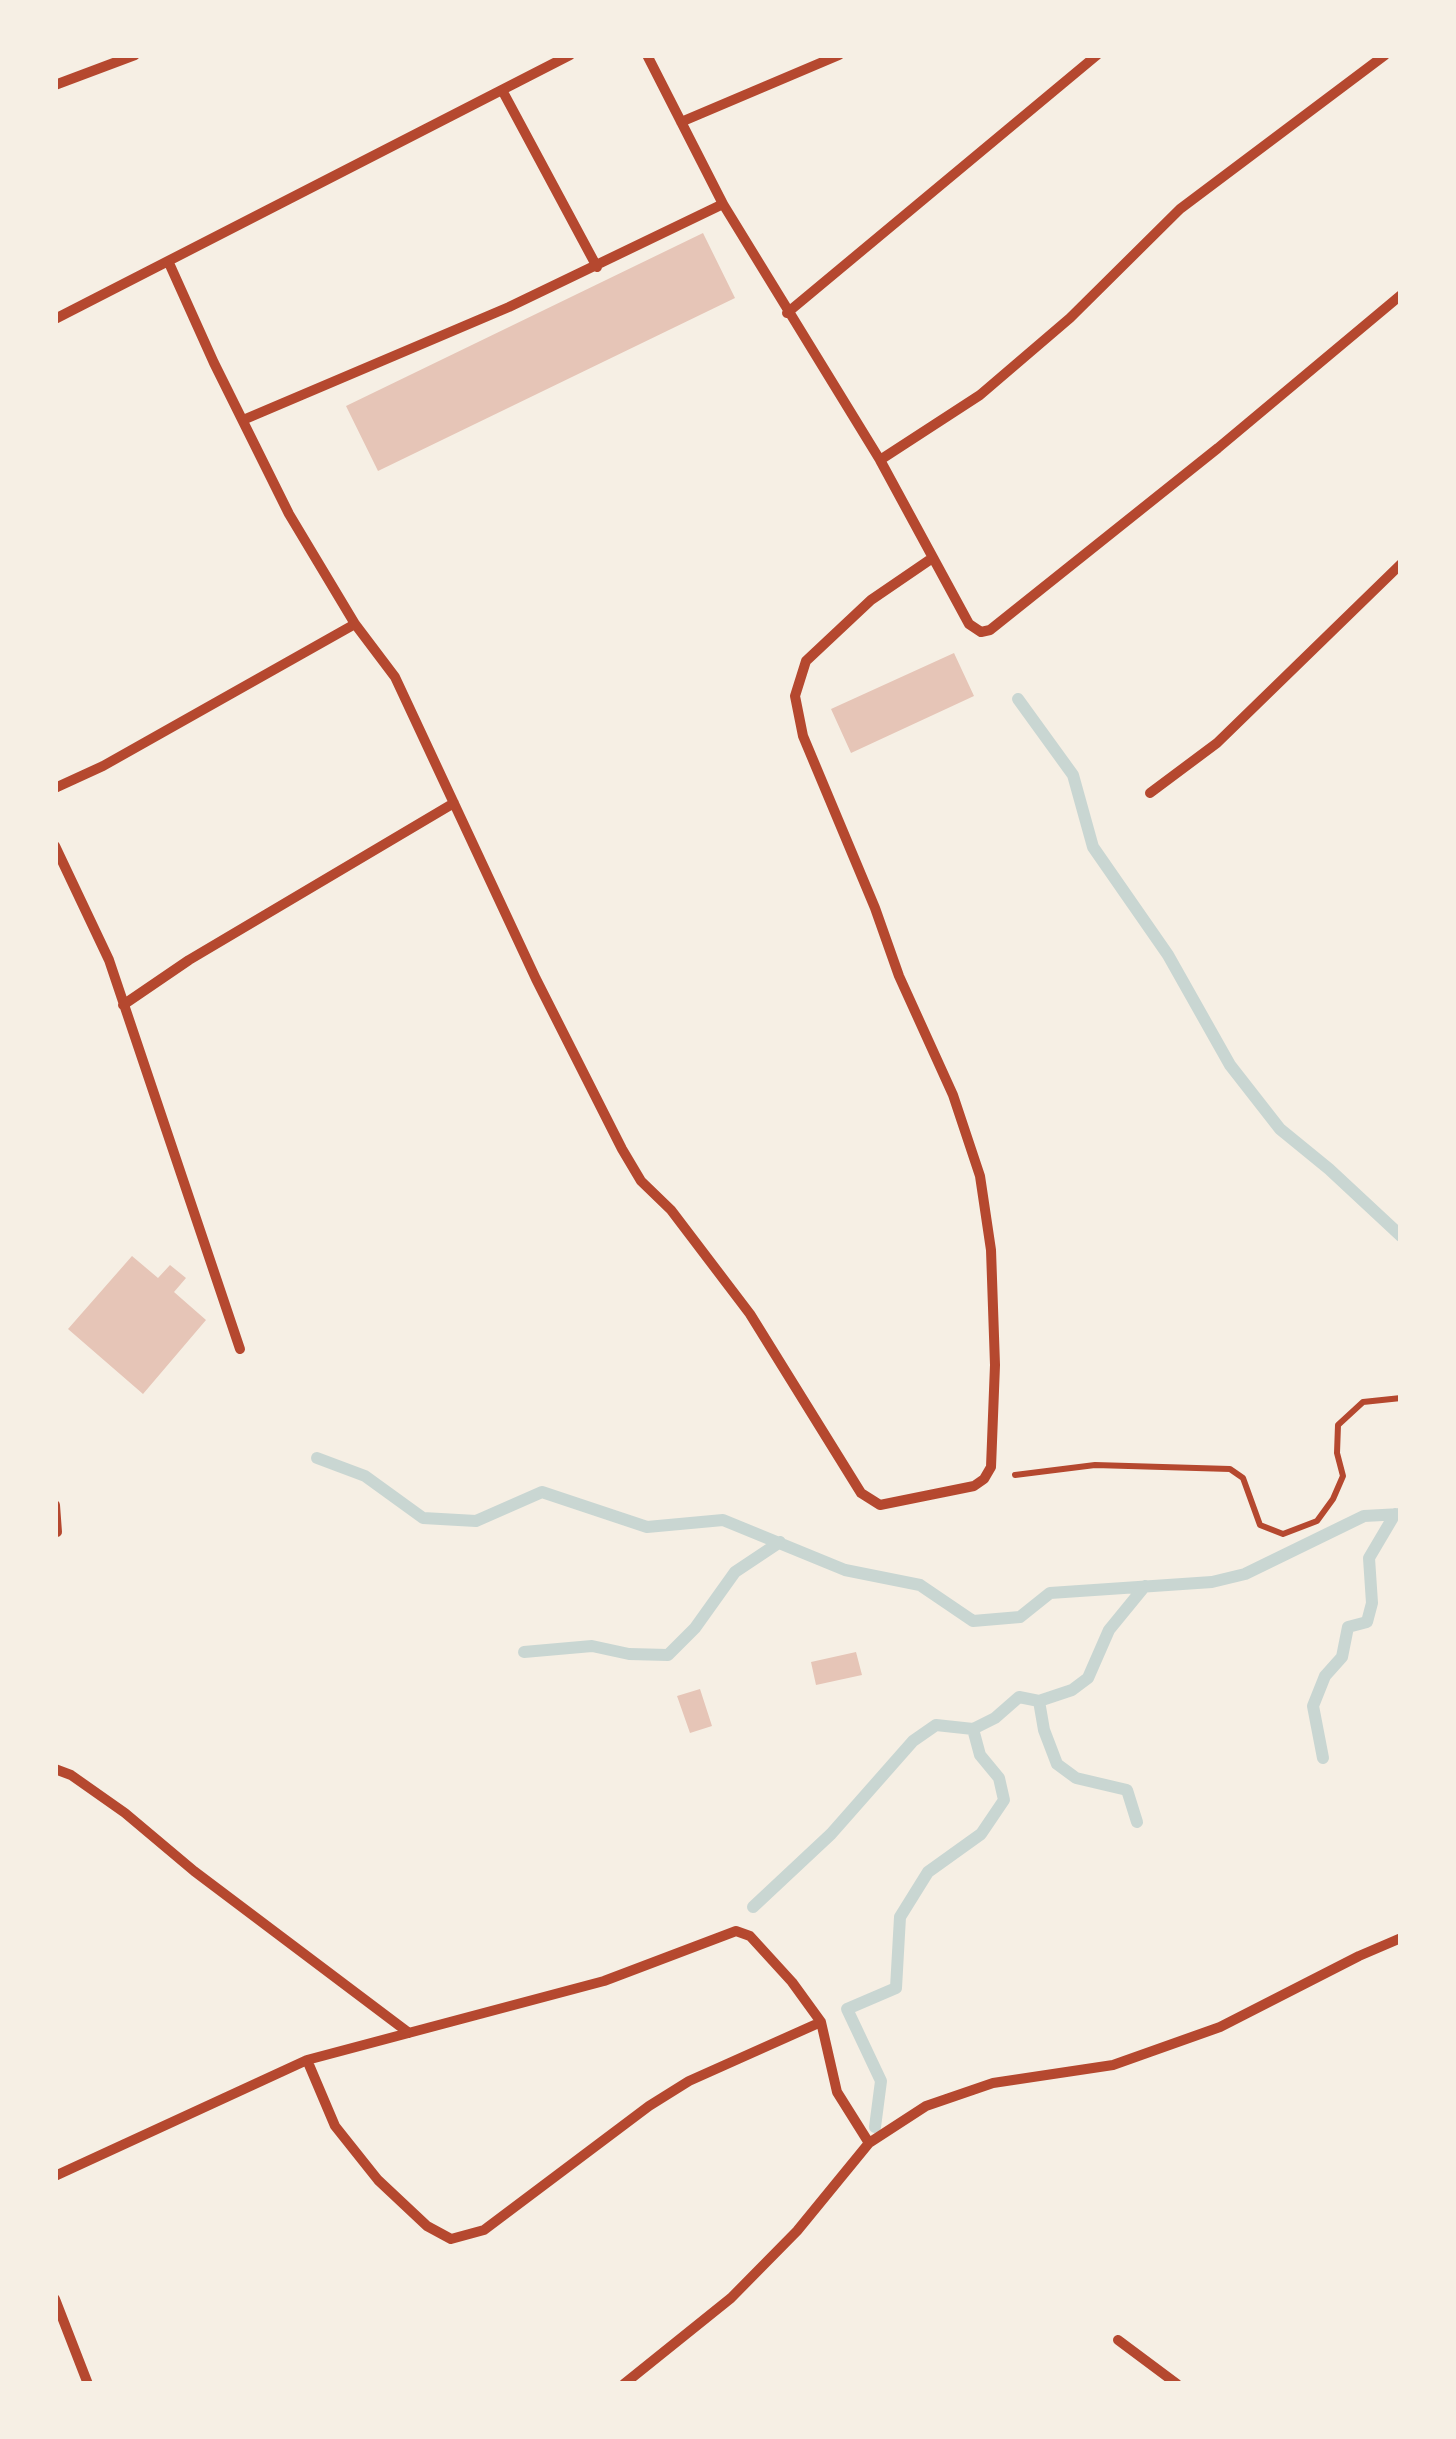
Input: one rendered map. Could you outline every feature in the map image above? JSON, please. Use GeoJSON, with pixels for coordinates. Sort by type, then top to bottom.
{"type":"FeatureCollection","features":[{"type":"Feature","properties":{"kind":"street"},"geometry":{"type":"LineString","coordinates":[[55,85],[135,55]]}},
{"type":"Feature","properties":{"kind":"street"},"geometry":{"type":"LineString","coordinates":[[55,320],[570,55]]}},
{"type":"Feature","properties":{"kind":"street"},"geometry":{"type":"LineString","coordinates":[[647,55],[723,204],[880,460],[969,624],[981,632],[990,630],[1218,448],[1401,294]]}},
{"type":"Feature","properties":{"kind":"street"},"geometry":{"type":"LineString","coordinates":[[681,122],[839,55]]}},
{"type":"Feature","properties":{"kind":"street"},"geometry":{"type":"LineString","coordinates":[[788,313],[1096,55]]}},
{"type":"Feature","properties":{"kind":"street"},"geometry":{"type":"LineString","coordinates":[[880,460],[980,395],[1070,318],[1180,209],[1385,55]]}},
{"type":"Feature","properties":{"kind":"street"},"geometry":{"type":"LineString","coordinates":[[502,90],[597,266]]}},
{"type":"Feature","properties":{"kind":"street"},"geometry":{"type":"LineString","coordinates":[[243,420],[597,266],[723,204]]}},
{"type":"Feature","properties":{"kind":"street"},"geometry":{"type":"LineString","coordinates":[[168,263],[289,514],[355,624],[395,677],[536,980],[641,1181],[671,1210],[750,1314],[861,1494],[880,1505],[974,1486],[984,1480],[991,1467],[995,1365],[990,1250],[980,1176],[953,1095],[899,976],[803,736],[795,696],[806,661],[871,600],[931,559]]}},
{"type":"Feature","properties":{"kind":"street"},"geometry":{"type":"LineString","coordinates":[[1150,794],[1217,743],[1401,564]]}},
{"type":"Feature","properties":{"kind":"street"},"geometry":{"type":"LineString","coordinates":[[55,788],[103,766],[355,624]]}},
{"type":"Feature","properties":{"kind":"street"},"geometry":{"type":"LineString","coordinates":[[123,1004],[205,950],[454,803]]}},
{"type":"Feature","properties":{"kind":"street"},"geometry":{"type":"LineString","coordinates":[[55,846],[109,960],[240,1349]]}},
{"type":"Feature","properties":{"kind":"street"},"geometry":{"type":"LineString","coordinates":[[55,1504],[57,1532]]}},
{"type":"Feature","properties":{"kind":"street"},"geometry":{"type":"LineString","coordinates":[[55,1769],[71,1775],[125,1813],[409,2033]]}},
{"type":"Feature","properties":{"kind":"street"},"geometry":{"type":"LineString","coordinates":[[55,2176],[307,2060],[604,1981],[736,1931],[750,1936],[792,1982],[821,2022],[837,2092],[870,2143]]}},
{"type":"Feature","properties":{"kind":"street"},"geometry":{"type":"LineString","coordinates":[[624,2384],[731,2298],[797,2231],[870,2143],[926,2106],[993,2083],[1113,2065],[1220,2027],[1401,1938]]}},
{"type":"Feature","properties":{"kind":"street"},"geometry":{"type":"LineString","coordinates":[[307,2060],[335,2126],[378,2180],[427,2226],[451,2239],[484,2230],[688,2080],[821,2022]]}},
{"type":"Feature","properties":{"kind":"street"},"geometry":{"type":"LineString","coordinates":[[55,2299],[88,2384]]}},
{"type":"Feature","properties":{"kind":"street"},"geometry":{"type":"LineString","coordinates":[[1118,2340],[1177,2384]]}},
{"type":"Feature","properties":{"kind":"path"},"geometry":{"type":"LineString","coordinates":[[984,1480],[1094,1465],[1230,1469],[1243,1478],[1260,1525],[1283,1534],[1316,1521],[1333,1499],[1343,1476],[1337,1453],[1338,1425],[1363,1402],[1401,1398]]}},
{"type":"Feature","properties":{"kind":"building"},"geometry":{"type":"Polygon","coordinates":[[[703,233],[735,298],[378,471],[346,406],[703,233]]]}},
{"type":"Feature","properties":{"kind":"building"},"geometry":{"type":"Polygon","coordinates":[[[954,653],[974,696],[851,753],[831,709],[954,653]]]}},
{"type":"Feature","properties":{"kind":"building"},"geometry":{"type":"Polygon","coordinates":[[[132,1256],[158,1278],[170,1265],[186,1278],[174,1292],[206,1320],[143,1394],[68,1329],[132,1256]]]}},
{"type":"Feature","properties":{"kind":"building"},"geometry":{"type":"Polygon","coordinates":[[[856,1652],[862,1675],[816,1685],[811,1662],[856,1652]]]}},
{"type":"Feature","properties":{"kind":"building"},"geometry":{"type":"Polygon","coordinates":[[[700,1689],[712,1726],[690,1733],[677,1696],[700,1689]]]}},
{"type":"Feature","properties":{"kind":"waterway"},"geometry":{"type":"LineString","coordinates":[[1018,699],[1073,775],[1093,847],[1168,955],[1230,1065],[1280,1129],[1401,1236]]}},
{"type":"Feature","properties":{"kind":"waterway"},"geometry":{"type":"LineString","coordinates":[[317,1458],[365,1476],[423,1518],[476,1521],[542,1492],[647,1527],[723,1520],[845,1570],[920,1585],[973,1621],[1020,1617],[1050,1593],[1212,1582],[1245,1574],[1364,1516],[1401,1514]]}},
{"type":"Feature","properties":{"kind":"waterway"},"geometry":{"type":"LineString","coordinates":[[1323,1758],[1313,1706],[1325,1676],[1342,1657],[1348,1627],[1367,1622],[1372,1603],[1369,1558],[1395,1514]]}},
{"type":"Feature","properties":{"kind":"waterway"},"geometry":{"type":"LineString","coordinates":[[524,1652],[592,1646],[629,1654],[668,1655],[695,1628],[735,1572],[780,1542]]}},
{"type":"Feature","properties":{"kind":"waterway"},"geometry":{"type":"LineString","coordinates":[[753,1907],[831,1834],[913,1741],[936,1725],[973,1729],[995,1718],[1019,1697],[1039,1701],[1072,1690],[1088,1678],[1109,1630],[1145,1586]]}},
{"type":"Feature","properties":{"kind":"waterway"},"geometry":{"type":"LineString","coordinates":[[1039,1701],[1044,1730],[1057,1764],[1076,1778],[1127,1790],[1137,1822]]}},
{"type":"Feature","properties":{"kind":"waterway"},"geometry":{"type":"LineString","coordinates":[[875,2127],[881,2081],[847,2009],[896,1988],[900,1917],[928,1872],[981,1834],[1004,1800],[999,1778],[980,1755],[973,1729]]}}]}
